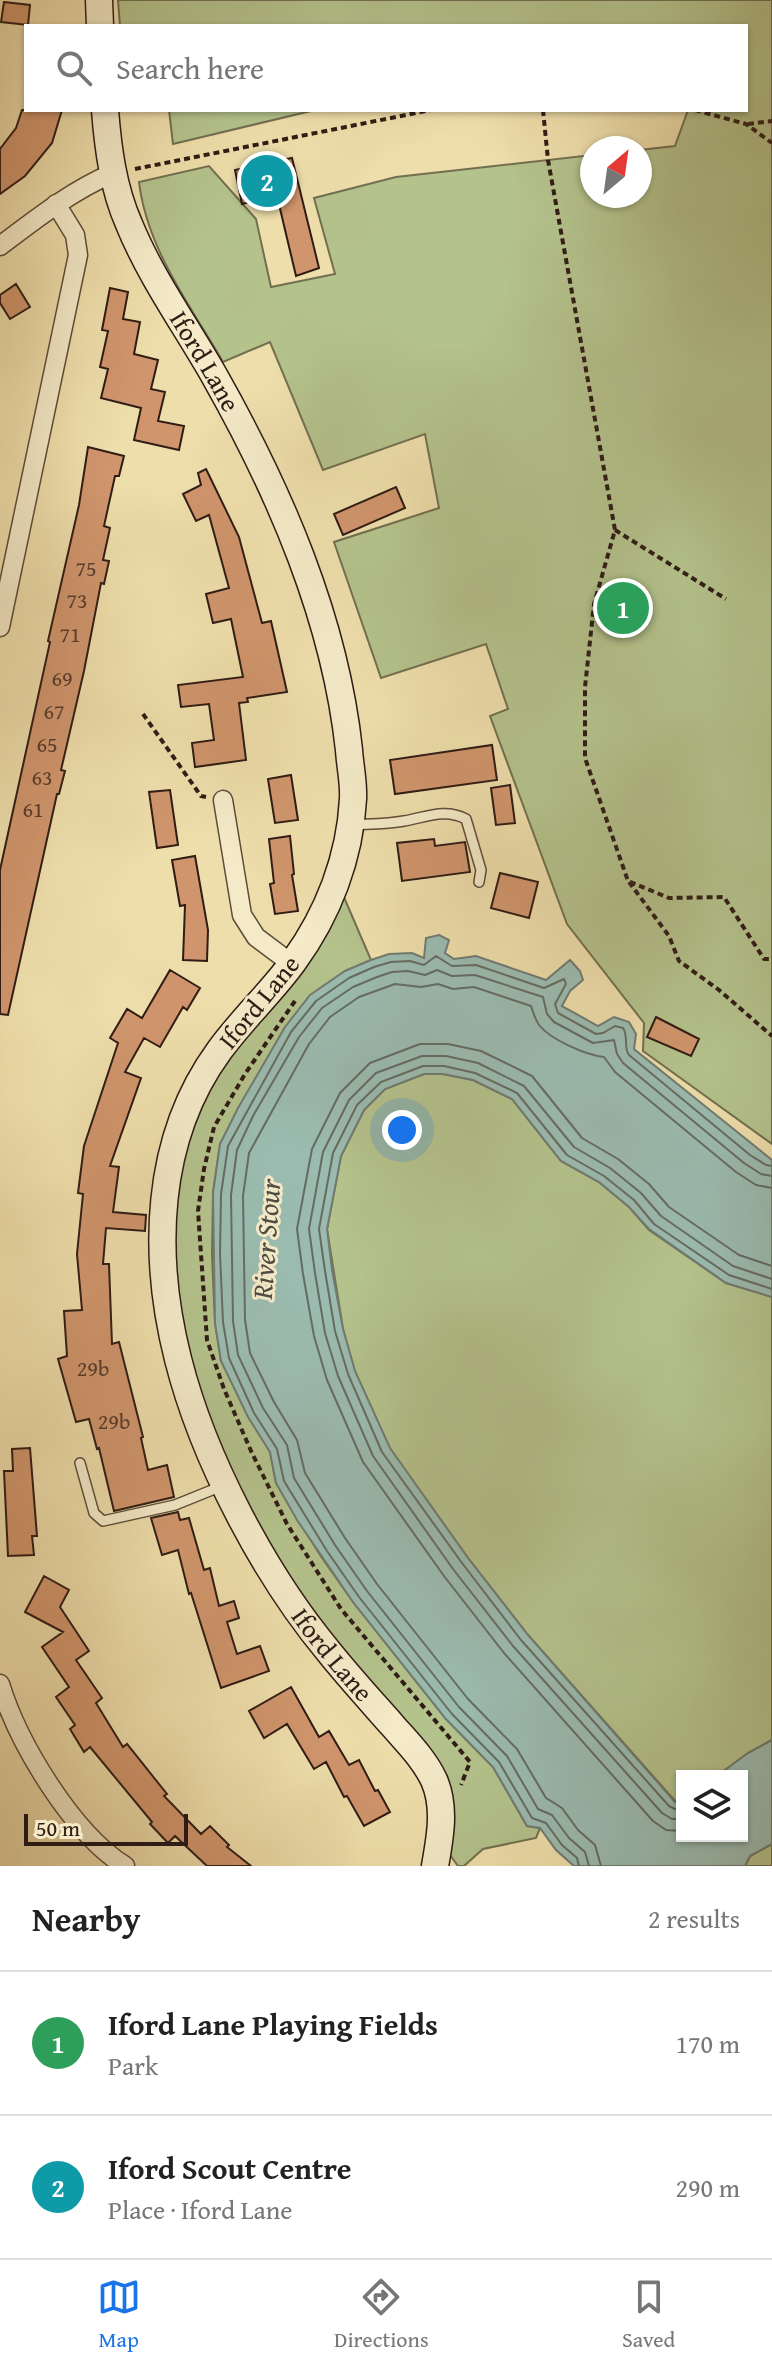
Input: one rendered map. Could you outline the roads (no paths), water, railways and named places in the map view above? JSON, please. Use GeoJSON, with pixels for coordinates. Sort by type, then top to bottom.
{"type":"FeatureCollection","features":[{"type":"Feature","properties":{"kind":"street"},"geometry":{"type":"LineString","coordinates":[[99,0],[100,24]]}},
{"type":"Feature","properties":{"kind":"street","name":"Iford Lane"},"geometry":{"type":"LineString","coordinates":[[105,112],[113,173],[128,222],[153,273],[232,409],[272,491],[312,587],[332,649],[346,721],[354,797],[344,863],[325,913],[292,964],[217,1053],[193,1092],[179,1125],[167,1168],[162,1219],[165,1273],[177,1358],[201,1433],[281,1586],[326,1649],[420,1756],[435,1781],[442,1807],[435,1866]]}},
{"type":"Feature","properties":{"kind":"street"},"geometry":{"type":"LineString","coordinates":[[0,246],[86,184],[113,173]]}},
{"type":"Feature","properties":{"kind":"street"},"geometry":{"type":"LineString","coordinates":[[0,627],[78,255],[75,235],[56,204]]}},
{"type":"Feature","properties":{"kind":"street"},"geometry":{"type":"LineString","coordinates":[[223,800],[242,915],[256,937],[292,964]]}},
{"type":"Feature","properties":{"kind":"street"},"geometry":{"type":"LineString","coordinates":[[0,1684],[27,1750],[88,1836],[125,1866]]}},
{"type":"Feature","properties":{"kind":"lane"},"geometry":{"type":"LineString","coordinates":[[349,825],[402,822],[454,812],[466,819],[481,870],[479,882]]}},
{"type":"Feature","properties":{"kind":"lane"},"geometry":{"type":"LineString","coordinates":[[80,1463],[94,1513],[103,1521],[175,1505],[226,1484]]}},
{"type":"Feature","properties":{"kind":"water","name":"River Stour"},"geometry":{"type":"Polygon","coordinates":[[[439,935],[449,940],[445,953],[454,959],[476,956],[546,980],[570,960],[583,980],[570,991],[562,1006],[598,1026],[614,1017],[629,1022],[636,1034],[634,1049],[772,1160],[772,1297],[726,1283],[649,1229],[599,1182],[561,1161],[512,1099],[473,1080],[424,1074],[385,1089],[364,1110],[341,1156],[327,1229],[343,1329],[355,1371],[390,1448],[468,1558],[528,1635],[676,1802],[676,1842],[748,1842],[748,1770],[725,1770],[772,1740],[772,1844],[750,1856],[745,1866],[574,1866],[556,1850],[540,1828],[527,1826],[493,1767],[446,1719],[353,1602],[297,1520],[276,1483],[270,1452],[248,1417],[221,1361],[215,1323],[213,1193],[220,1144],[285,1027],[310,995],[345,971],[389,954],[412,953],[424,958],[426,938],[439,935]]]}},
{"type":"Feature","properties":{"kind":"place","name":"Iford Scout Centre"},"geometry":{"type":"Point","coordinates":[267,181]}},
{"type":"Feature","properties":{"kind":"place","name":"Iford Lane Playing Fields"},"geometry":{"type":"Point","coordinates":[623,608]}}]}
